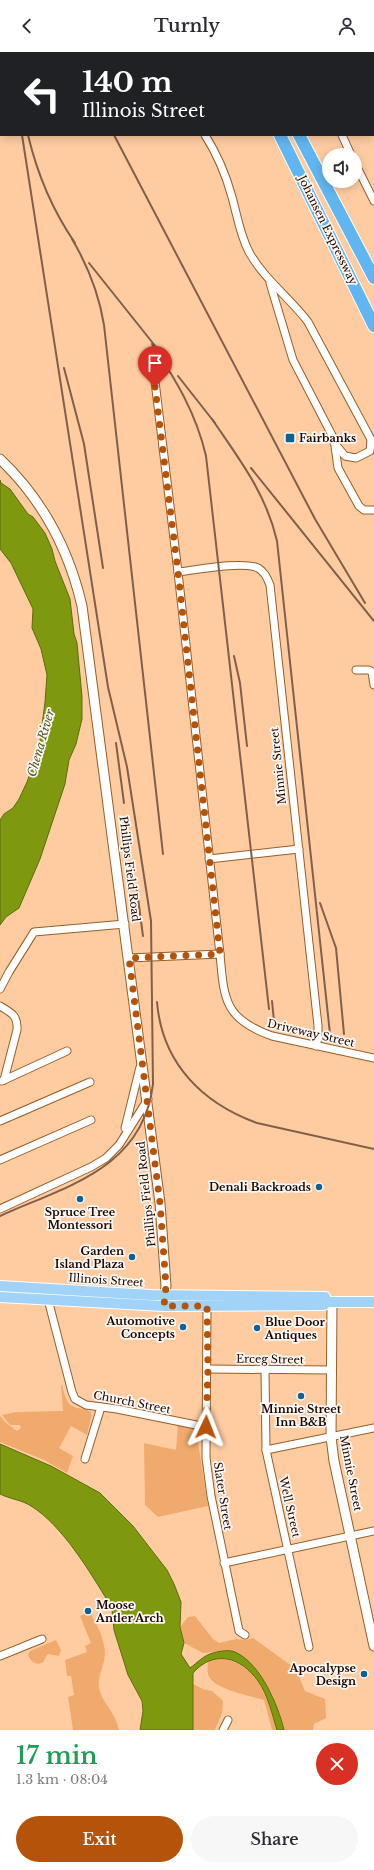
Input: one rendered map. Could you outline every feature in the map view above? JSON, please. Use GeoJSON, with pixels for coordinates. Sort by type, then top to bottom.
{"type":"FeatureCollection","features":[{"type":"Feature","properties":{"kind":"highway","name":"Johansen Expressway"},"geometry":{"type":"LineString","coordinates":[[280,136],[374,326]]}},
{"type":"Feature","properties":{"kind":"highway","name":"Johansen Expressway"},"geometry":{"type":"LineString","coordinates":[[301,136],[374,278]]}},
{"type":"Feature","properties":{"kind":"main road","name":"Illinois Street"},"geometry":{"type":"LineString","coordinates":[[0,1286],[165,1295],[325,1297],[330,1302]]}},
{"type":"Feature","properties":{"kind":"main road","name":"Illinois Street"},"geometry":{"type":"LineString","coordinates":[[0,1297],[164,1306],[324,1306],[330,1302],[374,1302]]}},
{"type":"Feature","properties":{"kind":"street"},"geometry":{"type":"LineString","coordinates":[[206,136],[226,178],[244,242],[249,252],[269,281],[294,304],[308,322],[372,441],[370,451],[356,458],[345,456],[336,444],[297,368],[269,281]]}},
{"type":"Feature","properties":{"kind":"street"},"geometry":{"type":"LineString","coordinates":[[342,136],[348,148]]}},
{"type":"Feature","properties":{"kind":"street"},"geometry":{"type":"LineString","coordinates":[[362,177],[374,201]]}},
{"type":"Feature","properties":{"kind":"street"},"geometry":{"type":"LineString","coordinates":[[129,958],[220,954],[178,572],[154,373]]}},
{"type":"Feature","properties":{"kind":"street"},"geometry":{"type":"LineString","coordinates":[[336,444],[335,456],[338,468],[356,501],[364,510],[374,510]]}},
{"type":"Feature","properties":{"kind":"street","name":"Phillips Field Road"},"geometry":{"type":"LineString","coordinates":[[0,459],[25,486],[48,519],[68,558],[80,593],[85,618],[160,1203],[166,1286],[164,1306]]}},
{"type":"Feature","properties":{"kind":"street","name":"Minnie Street"},"geometry":{"type":"LineString","coordinates":[[178,572],[246,565],[258,568],[266,574],[272,599],[318,1026],[316,1046]]}},
{"type":"Feature","properties":{"kind":"street"},"geometry":{"type":"LineString","coordinates":[[356,670],[369,670],[372,672],[374,685]]}},
{"type":"Feature","properties":{"kind":"street"},"geometry":{"type":"LineString","coordinates":[[209,859],[298,849]]}},
{"type":"Feature","properties":{"kind":"street"},"geometry":{"type":"LineString","coordinates":[[0,989],[34,932],[125,924]]}},
{"type":"Feature","properties":{"kind":"street","name":"Driveway Street"},"geometry":{"type":"LineString","coordinates":[[220,954],[223,983],[227,1001],[233,1013],[244,1023],[258,1031],[316,1046],[374,1058]]}},
{"type":"Feature","properties":{"kind":"street"},"geometry":{"type":"LineString","coordinates":[[0,1006],[14,1014],[18,1024],[2,1081]]}},
{"type":"Feature","properties":{"kind":"street"},"geometry":{"type":"LineString","coordinates":[[2,1081],[67,1051]]}},
{"type":"Feature","properties":{"kind":"street"},"geometry":{"type":"LineString","coordinates":[[119,1145],[128,1120],[142,1056]]}},
{"type":"Feature","properties":{"kind":"street"},"geometry":{"type":"LineString","coordinates":[[0,1121],[90,1082]]}},
{"type":"Feature","properties":{"kind":"street"},"geometry":{"type":"LineString","coordinates":[[0,1209],[91,1167],[106,1158],[119,1145],[148,1100]]}},
{"type":"Feature","properties":{"kind":"street"},"geometry":{"type":"LineString","coordinates":[[0,1160],[91,1120]]}},
{"type":"Feature","properties":{"kind":"street","name":"Church Street"},"geometry":{"type":"LineString","coordinates":[[45,1288],[72,1392],[80,1403],[206,1427]]}},
{"type":"Feature","properties":{"kind":"street","name":"Minnie Street"},"geometry":{"type":"LineString","coordinates":[[330,1302],[331,1437],[334,1461],[351,1536],[370,1609],[374,1646]]}},
{"type":"Feature","properties":{"kind":"street","name":"Slater Street"},"geometry":{"type":"LineString","coordinates":[[207,1306],[208,1369],[206,1458],[211,1496],[224,1563],[239,1631],[245,1635]]}},
{"type":"Feature","properties":{"kind":"street","name":"Erceg Street"},"geometry":{"type":"LineString","coordinates":[[208,1369],[331,1370]]}},
{"type":"Feature","properties":{"kind":"street","name":"Well Street"},"geometry":{"type":"LineString","coordinates":[[265,1370],[266,1450],[309,1647]]}},
{"type":"Feature","properties":{"kind":"street"},"geometry":{"type":"LineString","coordinates":[[85,1459],[100,1407]]}},
{"type":"Feature","properties":{"kind":"street"},"geometry":{"type":"LineString","coordinates":[[266,1450],[374,1428]]}},
{"type":"Feature","properties":{"kind":"street"},"geometry":{"type":"LineString","coordinates":[[224,1563],[374,1531]]}},
{"type":"Feature","properties":{"kind":"street"},"geometry":{"type":"LineString","coordinates":[[0,1656],[42,1639]]}},
{"type":"Feature","properties":{"kind":"street"},"geometry":{"type":"LineString","coordinates":[[222,1730],[228,1720]]}},
{"type":"Feature","properties":{"kind":"shaded area"},"geometry":{"type":"Polygon","coordinates":[[[61,1385],[66,1399],[72,1406],[86,1409],[92,1414],[87,1435],[71,1426],[59,1448],[73,1456],[67,1473],[44,1460],[0,1442],[0,1416],[6,1423],[17,1431],[21,1428],[20,1425],[10,1425],[2,1415],[16,1412],[63,1411],[61,1385]]]}},
{"type":"Feature","properties":{"kind":"shaded area"},"geometry":{"type":"Polygon","coordinates":[[[178,1425],[196,1429],[208,1506],[158,1517],[145,1505],[144,1443],[176,1450],[178,1425]]]}},
{"type":"Feature","properties":{"kind":"shaded area"},"geometry":{"type":"Polygon","coordinates":[[[89,1612],[99,1629],[105,1649],[104,1661],[99,1680],[100,1692],[118,1724],[119,1730],[73,1730],[68,1697],[74,1695],[71,1676],[67,1676],[65,1660],[87,1652],[85,1646],[91,1643],[80,1616],[89,1612]]]}},
{"type":"Feature","properties":{"kind":"shaded area"},"geometry":{"type":"Polygon","coordinates":[[[195,1616],[213,1639],[219,1643],[236,1639],[246,1640],[253,1638],[296,1669],[305,1691],[325,1699],[326,1718],[314,1724],[313,1730],[284,1730],[272,1694],[248,1661],[225,1651],[203,1653],[184,1643],[180,1627],[188,1617],[195,1616]]]}},
{"type":"Feature","properties":{"kind":"shaded area"},"geometry":{"type":"Polygon","coordinates":[[[56,1640],[61,1650],[59,1656],[48,1654],[43,1662],[39,1664],[30,1659],[28,1655],[30,1651],[56,1640]]]}},
{"type":"Feature","properties":{"kind":"shaded area"},"geometry":{"type":"Polygon","coordinates":[[[220,1658],[233,1661],[244,1667],[253,1675],[265,1694],[277,1730],[272,1730],[264,1700],[224,1688],[216,1684],[211,1679],[208,1674],[208,1661],[220,1658]]]}},
{"type":"Feature","properties":{"kind":"shaded area"},"geometry":{"type":"Polygon","coordinates":[[[193,1684],[203,1689],[212,1691],[223,1701],[222,1713],[215,1730],[193,1730],[193,1684]]]}},
{"type":"Feature","properties":{"kind":"water","name":"Chena River"},"geometry":{"type":"Polygon","coordinates":[[[0,480],[1,483],[10,489],[28,514],[33,517],[45,533],[70,599],[74,634],[77,643],[82,697],[82,719],[76,744],[69,760],[65,784],[40,859],[19,908],[6,917],[0,925],[0,820],[4,814],[13,808],[19,799],[27,782],[39,748],[47,675],[41,649],[32,628],[33,609],[11,563],[0,549],[0,480]]]}},
{"type":"Feature","properties":{"kind":"water"},"geometry":{"type":"Polygon","coordinates":[[[0,1444],[51,1466],[100,1493],[133,1526],[167,1570],[174,1584],[181,1602],[180,1627],[184,1643],[181,1654],[190,1668],[210,1654],[225,1651],[237,1653],[246,1659],[261,1676],[278,1709],[284,1730],[277,1730],[264,1692],[258,1681],[251,1673],[244,1666],[236,1662],[227,1659],[218,1659],[201,1665],[193,1673],[193,1730],[140,1730],[143,1711],[142,1701],[128,1675],[114,1630],[112,1610],[109,1603],[74,1550],[54,1525],[31,1506],[0,1494],[0,1444]]]}},
{"type":"Feature","properties":{"kind":"railway"},"geometry":{"type":"LineString","coordinates":[[0,1216],[75,1183],[98,1171],[118,1155],[134,1136],[146,1113],[153,1084],[151,921],[127,767],[108,687],[22,136]]}},
{"type":"Feature","properties":{"kind":"railway"},"geometry":{"type":"LineString","coordinates":[[28,136],[41,177],[53,205],[75,243]]}},
{"type":"Feature","properties":{"kind":"railway"},"geometry":{"type":"LineString","coordinates":[[115,136],[315,519],[365,603]]}},
{"type":"Feature","properties":{"kind":"railway"},"geometry":{"type":"LineString","coordinates":[[72,239],[92,280],[104,325],[163,854]]}},
{"type":"Feature","properties":{"kind":"railway"},"geometry":{"type":"LineString","coordinates":[[89,263],[156,347]]}},
{"type":"Feature","properties":{"kind":"railway"},"geometry":{"type":"LineString","coordinates":[[152,344],[191,411],[197,425],[206,456],[269,1009]]}},
{"type":"Feature","properties":{"kind":"railway"},"geometry":{"type":"LineString","coordinates":[[64,368],[84,444],[103,568]]}},
{"type":"Feature","properties":{"kind":"railway"},"geometry":{"type":"LineString","coordinates":[[178,376],[215,423]]}},
{"type":"Feature","properties":{"kind":"railway"},"geometry":{"type":"LineString","coordinates":[[212,419],[242,463],[259,492],[266,507],[277,541],[330,1034]]}},
{"type":"Feature","properties":{"kind":"railway"},"geometry":{"type":"LineString","coordinates":[[251,468],[374,621]]}},
{"type":"Feature","properties":{"kind":"railway"},"geometry":{"type":"LineString","coordinates":[[234,656],[240,683],[247,746]]}},
{"type":"Feature","properties":{"kind":"railway"},"geometry":{"type":"LineString","coordinates":[[116,743],[124,803]]}},
{"type":"Feature","properties":{"kind":"railway"},"geometry":{"type":"LineString","coordinates":[[137,891],[143,936]]}},
{"type":"Feature","properties":{"kind":"railway"},"geometry":{"type":"LineString","coordinates":[[320,903],[336,948],[344,1034]]}},
{"type":"Feature","properties":{"kind":"railway"},"geometry":{"type":"LineString","coordinates":[[272,1001],[274,1021]]}},
{"type":"Feature","properties":{"kind":"railway"},"geometry":{"type":"LineString","coordinates":[[157,1002],[160,1024],[167,1044],[176,1062],[188,1078],[219,1104],[237,1115],[257,1123],[374,1149]]}},
{"type":"Feature","properties":{"kind":"place","name":"Fairbanks"},"geometry":{"type":"Point","coordinates":[290,438]}},
{"type":"Feature","properties":{"kind":"place","name":"Denali Backroads"},"geometry":{"type":"Point","coordinates":[319,1187]}},
{"type":"Feature","properties":{"kind":"place","name":"Spruce Tree Montessori"},"geometry":{"type":"Point","coordinates":[80,1199]}},
{"type":"Feature","properties":{"kind":"place","name":"Garden Island Plaza"},"geometry":{"type":"Point","coordinates":[132,1257]}},
{"type":"Feature","properties":{"kind":"place","name":"Automotive Concepts"},"geometry":{"type":"Point","coordinates":[183,1327]}},
{"type":"Feature","properties":{"kind":"place","name":"Blue Door Antiques"},"geometry":{"type":"Point","coordinates":[257,1328]}},
{"type":"Feature","properties":{"kind":"place","name":"Minnie Street Inn B&B"},"geometry":{"type":"Point","coordinates":[301,1396]}},
{"type":"Feature","properties":{"kind":"place","name":"Moose Antler Arch"},"geometry":{"type":"Point","coordinates":[88,1611]}},
{"type":"Feature","properties":{"kind":"place","name":"Apocalypse Design"},"geometry":{"type":"Point","coordinates":[364,1674]}},
{"type":"Feature","properties":{"kind":"route"},"geometry":{"type":"LineString","coordinates":[[155,387],[178,572],[220,954],[129,958],[160,1203],[166,1286],[164,1306],[207,1306],[208,1369],[206,1427]]}}]}
